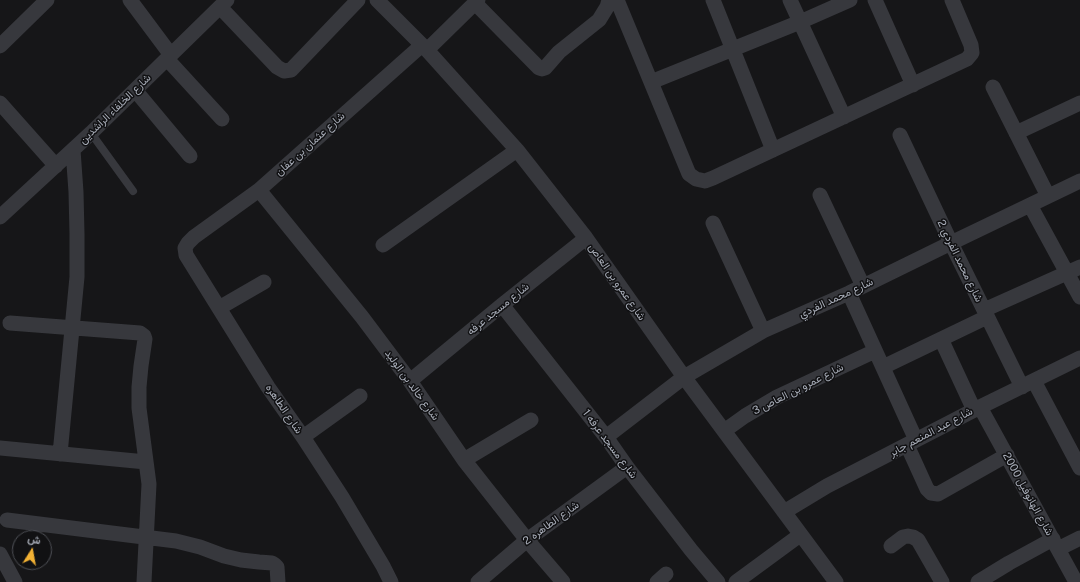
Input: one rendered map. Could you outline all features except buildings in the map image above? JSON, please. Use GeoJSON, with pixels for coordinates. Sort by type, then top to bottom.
{"type":"FeatureCollection","features":[{"type":"Feature","properties":{"kind":"street"},"geometry":{"type":"LineString","coordinates":[[0,46],[47,0]]}},
{"type":"Feature","properties":{"kind":"street"},"geometry":{"type":"LineString","coordinates":[[130,0],[169,57],[222,119]]}},
{"type":"Feature","properties":{"kind":"street"},"geometry":{"type":"LineString","coordinates":[[224,3],[277,67],[284,70],[291,70],[358,0]]}},
{"type":"Feature","properties":{"kind":"street","name":"شارع عمرو بن العاص"},"geometry":{"type":"LineString","coordinates":[[377,0],[424,48],[517,150],[586,238],[684,377],[836,582]]}},
{"type":"Feature","properties":{"kind":"street"},"geometry":{"type":"LineString","coordinates":[[476,1],[539,68],[545,68],[559,52],[599,20],[607,7],[609,0]]}},
{"type":"Feature","properties":{"kind":"street"},"geometry":{"type":"LineString","coordinates":[[617,0],[689,174],[696,179],[705,181],[967,59],[972,53],[972,45],[952,0]]}},
{"type":"Feature","properties":{"kind":"street"},"geometry":{"type":"LineString","coordinates":[[713,0],[773,150]]}},
{"type":"Feature","properties":{"kind":"street"},"geometry":{"type":"LineString","coordinates":[[790,0],[844,117]]}},
{"type":"Feature","properties":{"kind":"street"},"geometry":{"type":"LineString","coordinates":[[651,82],[733,50],[850,0]]}},
{"type":"Feature","properties":{"kind":"street"},"geometry":{"type":"LineString","coordinates":[[875,0],[913,85]]}},
{"type":"Feature","properties":{"kind":"street","name":"شارع عثمان بن عفان"},"geometry":{"type":"LineString","coordinates":[[194,237],[259,190],[424,48],[476,1]]}},
{"type":"Feature","properties":{"kind":"street","name":"شارع الخلفاء الراشدين"},"geometry":{"type":"LineString","coordinates":[[3,209],[56,166],[224,3]]}},
{"type":"Feature","properties":{"kind":"street"},"geometry":{"type":"LineString","coordinates":[[994,87],[1048,196]]}},
{"type":"Feature","properties":{"kind":"street"},"geometry":{"type":"LineString","coordinates":[[135,90],[190,156]]}},
{"type":"Feature","properties":{"kind":"street"},"geometry":{"type":"LineString","coordinates":[[0,103],[56,166]]}},
{"type":"Feature","properties":{"kind":"street"},"geometry":{"type":"LineString","coordinates":[[1016,133],[1080,103]]}},
{"type":"Feature","properties":{"kind":"street","name":"شارع محمد الفردي 2"},"geometry":{"type":"LineString","coordinates":[[900,135],[986,314],[1080,468]]}},
{"type":"Feature","properties":{"kind":"street"},"geometry":{"type":"LineString","coordinates":[[60,454],[76,277],[77,234],[73,150]]}},
{"type":"Feature","properties":{"kind":"street"},"geometry":{"type":"LineString","coordinates":[[383,245],[517,150]]}},
{"type":"Feature","properties":{"kind":"street","name":"شارع محمد الفردي"},"geometry":{"type":"LineString","coordinates":[[606,437],[684,377],[764,331],[849,293],[951,242],[1080,181]]}},
{"type":"Feature","properties":{"kind":"street","name":"شارع خالد بن الوليد"},"geometry":{"type":"LineString","coordinates":[[259,190],[357,311],[410,381],[464,460],[526,540],[563,582]]}},
{"type":"Feature","properties":{"kind":"street"},"geometry":{"type":"LineString","coordinates":[[820,195],[863,286]]}},
{"type":"Feature","properties":{"kind":"street"},"geometry":{"type":"LineString","coordinates":[[1030,205],[1073,270],[1080,297]]}},
{"type":"Feature","properties":{"kind":"street"},"geometry":{"type":"LineString","coordinates":[[713,223],[764,331]]}},
{"type":"Feature","properties":{"kind":"street","name":"شارع الطاهره"},"geometry":{"type":"LineString","coordinates":[[194,237],[185,248],[186,255],[268,387],[342,497],[391,582]]}},
{"type":"Feature","properties":{"kind":"street","name":"شارع مسجد عرفه"},"geometry":{"type":"LineString","coordinates":[[410,381],[586,238]]}},
{"type":"Feature","properties":{"kind":"street"},"geometry":{"type":"LineString","coordinates":[[883,367],[941,339],[986,314],[1073,270]]}},
{"type":"Feature","properties":{"kind":"street"},"geometry":{"type":"LineString","coordinates":[[219,308],[264,282]]}},
{"type":"Feature","properties":{"kind":"street"},"geometry":{"type":"LineString","coordinates":[[849,293],[883,367],[912,442],[927,489],[931,493],[938,494],[1007,455]]}},
{"type":"Feature","properties":{"kind":"street","name":"شارع مسجد عرفه 1"},"geometry":{"type":"LineString","coordinates":[[502,305],[606,437],[627,468],[718,582]]}},
{"type":"Feature","properties":{"kind":"street"},"geometry":{"type":"LineString","coordinates":[[10,322],[140,334],[144,336],[145,339],[140,373],[139,408],[149,484],[144,582]]}},
{"type":"Feature","properties":{"kind":"street","name":"شارع الهانوفيل 2000"},"geometry":{"type":"LineString","coordinates":[[941,339],[977,408],[1007,455],[1076,582]]}},
{"type":"Feature","properties":{"kind":"street","name":"شارع عمرو بن العاص 3"},"geometry":{"type":"LineString","coordinates":[[724,431],[745,416],[777,397],[875,351]]}},
{"type":"Feature","properties":{"kind":"street","name":"شارع عبد المنعم جابر"},"geometry":{"type":"LineString","coordinates":[[784,512],[827,486],[977,408],[1080,358]]}},
{"type":"Feature","properties":{"kind":"street"},"geometry":{"type":"LineString","coordinates":[[303,437],[360,396]]}},
{"type":"Feature","properties":{"kind":"street"},"geometry":{"type":"LineString","coordinates":[[464,460],[531,420]]}},
{"type":"Feature","properties":{"kind":"street"},"geometry":{"type":"LineString","coordinates":[[0,448],[146,462]]}},
{"type":"Feature","properties":{"kind":"street","name":"شارع الطاهره 2"},"geometry":{"type":"LineString","coordinates":[[478,582],[526,540],[627,468]]}},
{"type":"Feature","properties":{"kind":"street"},"geometry":{"type":"LineString","coordinates":[[7,520],[176,541],[241,560],[275,564],[277,567],[278,582]]}},
{"type":"Feature","properties":{"kind":"street"},"geometry":{"type":"LineString","coordinates":[[736,582],[800,535]]}},
{"type":"Feature","properties":{"kind":"street"},"geometry":{"type":"LineString","coordinates":[[891,546],[903,537],[914,537],[918,540],[942,582]]}},
{"type":"Feature","properties":{"kind":"street"},"geometry":{"type":"LineString","coordinates":[[978,582],[1009,563],[1056,544],[1080,538]]}},
{"type":"Feature","properties":{"kind":"street"},"geometry":{"type":"LineString","coordinates":[[0,554],[15,582]]}},
{"type":"Feature","properties":{"kind":"lane"},"geometry":{"type":"LineString","coordinates":[[91,133],[133,191]]}}]}
